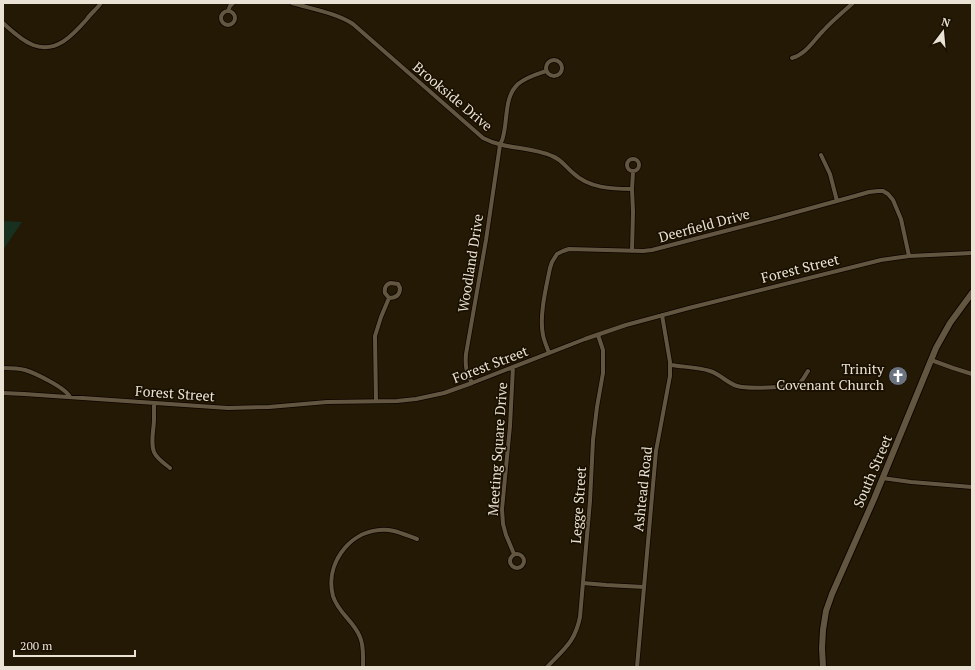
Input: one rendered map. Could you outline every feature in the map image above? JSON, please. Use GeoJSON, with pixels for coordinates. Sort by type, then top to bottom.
{"type":"FeatureCollection","features":[{"type":"Feature","properties":{"kind":"street"},"geometry":{"type":"LineString","coordinates":[[3,23],[16,35],[31,44],[53,46],[63,42],[71,36],[102,3]]}},
{"type":"Feature","properties":{"kind":"street"},"geometry":{"type":"LineString","coordinates":[[228,11],[233,3]]}},
{"type":"Feature","properties":{"kind":"street","name":"Brookside Drive"},"geometry":{"type":"LineString","coordinates":[[292,3],[337,16],[350,22],[476,133],[486,140],[500,145],[537,151],[551,155],[562,162],[578,177],[590,184],[610,188],[632,189]]}},
{"type":"Feature","properties":{"kind":"street"},"geometry":{"type":"LineString","coordinates":[[792,58],[805,51],[824,30],[853,3]]}},
{"type":"Feature","properties":{"kind":"street"},"geometry":{"type":"LineString","coordinates":[[551,60],[559,61],[562,66],[561,72],[558,75],[552,76],[546,71],[545,68],[547,63],[551,60]]}},
{"type":"Feature","properties":{"kind":"street","name":"Woodland Drive"},"geometry":{"type":"LineString","coordinates":[[472,383],[466,369],[466,354],[508,100],[518,84],[531,76],[546,71]]}},
{"type":"Feature","properties":{"kind":"street"},"geometry":{"type":"LineString","coordinates":[[821,155],[830,174],[837,201]]}},
{"type":"Feature","properties":{"kind":"street"},"geometry":{"type":"LineString","coordinates":[[632,251],[633,172]]}},
{"type":"Feature","properties":{"kind":"street","name":"Deerfield Drive"},"geometry":{"type":"LineString","coordinates":[[549,353],[543,334],[542,318],[550,268],[555,256],[560,252],[569,249],[643,251],[657,249],[872,191],[881,191],[888,194],[893,200],[899,215],[909,256]]}},
{"type":"Feature","properties":{"kind":"street","name":"Forest Street"},"geometry":{"type":"LineString","coordinates":[[3,393],[234,408],[327,402],[397,401],[426,397],[444,393],[472,383],[626,325],[662,315],[889,259],[909,256],[972,253]]}},
{"type":"Feature","properties":{"kind":"street","name":"South Street"},"geometry":{"type":"LineString","coordinates":[[823,667],[823,630],[828,606],[834,589],[864,522],[931,360],[947,328],[972,293]]}},
{"type":"Feature","properties":{"kind":"street"},"geometry":{"type":"LineString","coordinates":[[376,401],[374,338],[379,321],[389,298]]}},
{"type":"Feature","properties":{"kind":"street","name":"Ashtead Road"},"geometry":{"type":"LineString","coordinates":[[637,667],[656,451],[671,365],[662,315]]}},
{"type":"Feature","properties":{"kind":"street","name":"Legge Street"},"geometry":{"type":"LineString","coordinates":[[547,667],[567,646],[576,632],[580,616],[590,501],[593,440],[603,373],[602,350],[598,335]]}},
{"type":"Feature","properties":{"kind":"street"},"geometry":{"type":"LineString","coordinates":[[931,360],[972,374]]}},
{"type":"Feature","properties":{"kind":"street"},"geometry":{"type":"LineString","coordinates":[[671,365],[710,371],[730,383],[738,386],[754,388],[793,386],[801,383],[808,371]]}},
{"type":"Feature","properties":{"kind":"street","name":"Meeting Square Drive"},"geometry":{"type":"LineString","coordinates":[[513,367],[509,435],[502,509],[503,524],[514,554]]}},
{"type":"Feature","properties":{"kind":"street"},"geometry":{"type":"LineString","coordinates":[[3,368],[19,369],[31,372],[53,383],[70,397]]}},
{"type":"Feature","properties":{"kind":"street"},"geometry":{"type":"LineString","coordinates":[[154,403],[153,448],[158,458],[170,468]]}},
{"type":"Feature","properties":{"kind":"street"},"geometry":{"type":"LineString","coordinates":[[882,478],[972,488]]}},
{"type":"Feature","properties":{"kind":"street"},"geometry":{"type":"LineString","coordinates":[[363,667],[360,636],[339,608],[334,598],[332,572],[336,562],[350,542],[369,532],[389,530],[417,539]]}},
{"type":"Feature","properties":{"kind":"street"},"geometry":{"type":"LineString","coordinates":[[583,583],[644,587]]}},
{"type":"Feature","properties":{"kind":"green space"},"geometry":{"type":"Polygon","coordinates":[[[3,221],[22,222],[3,250],[3,221]]]}},
{"type":"Feature","properties":{"kind":"place","name":"Trinity Covenant Church"},"geometry":{"type":"Point","coordinates":[898,376]}}]}
